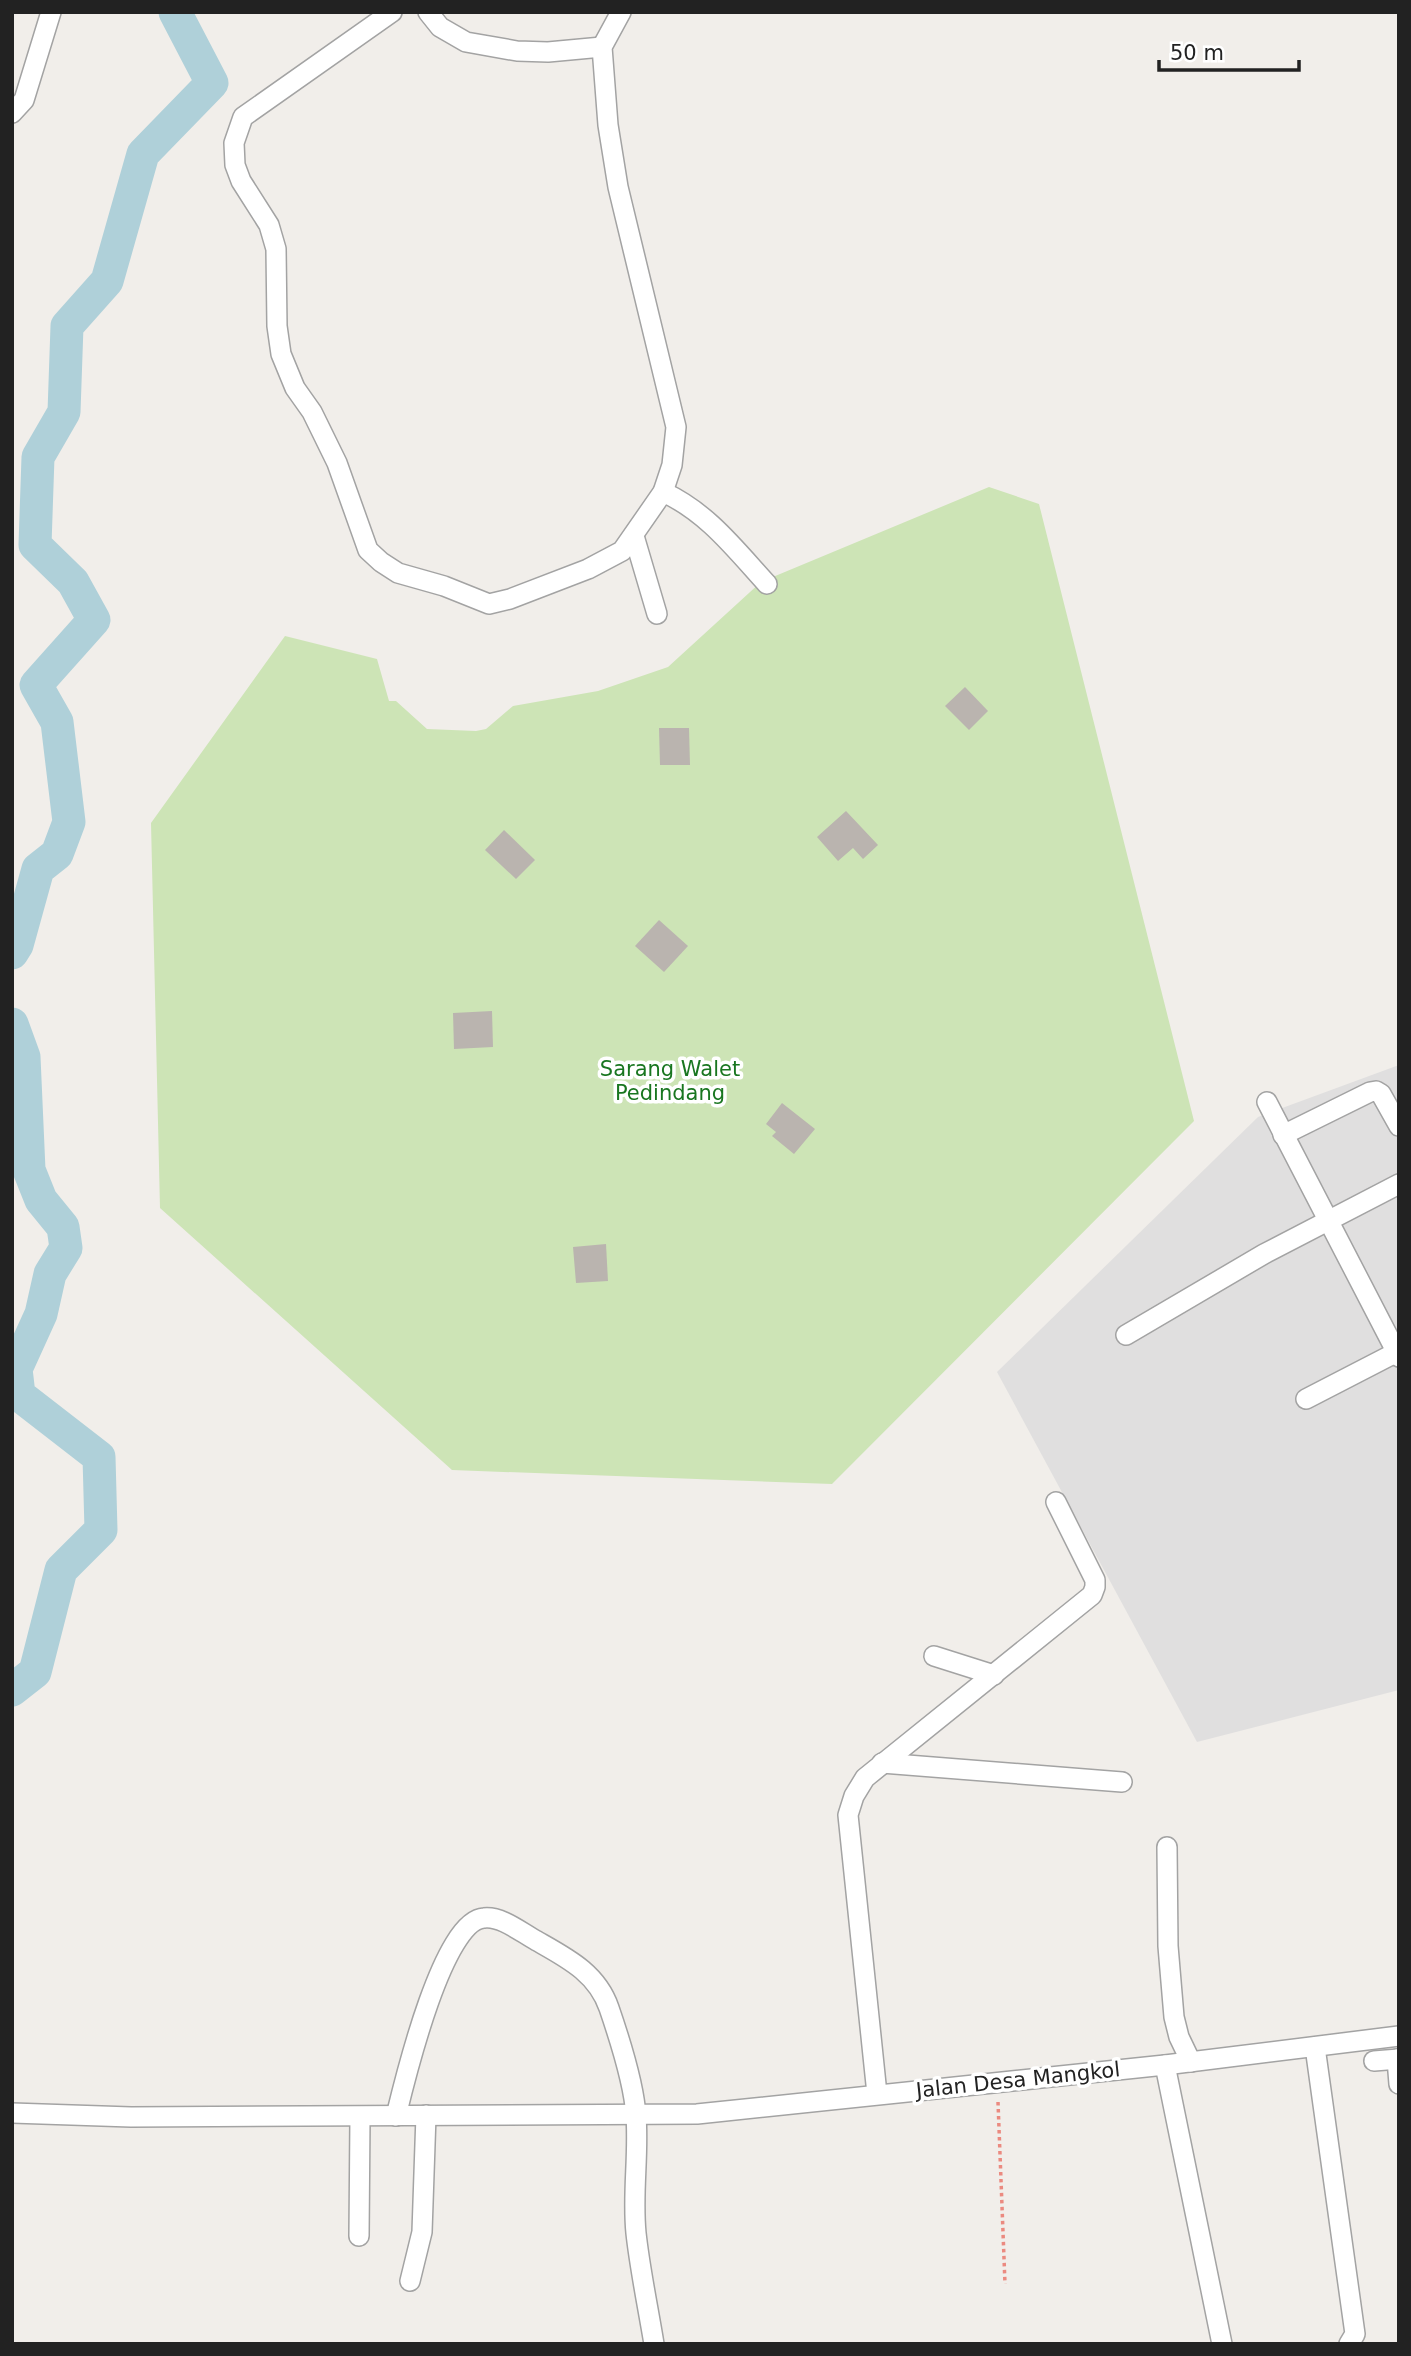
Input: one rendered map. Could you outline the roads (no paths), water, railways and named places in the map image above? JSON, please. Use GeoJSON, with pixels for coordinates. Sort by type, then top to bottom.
{"type":"FeatureCollection","features":[{"type":"Feature","properties":{"kind":"street"},"geometry":{"type":"LineString","coordinates":[[12,113],[24,100],[51,12]]}},
{"type":"Feature","properties":{"kind":"street"},"geometry":{"type":"LineString","coordinates":[[392,12],[243,117],[234,143],[234,164],[241,181],[269,225],[276,249],[277,326],[281,354],[295,388],[312,412],[337,463],[368,550],[398,573],[444,586],[489,604],[510,599],[588,569],[622,551],[663,492],[672,465],[676,427],[618,187],[608,125],[602,47],[621,12]]}},
{"type":"Feature","properties":{"kind":"street"},"geometry":{"type":"LineString","coordinates":[[428,12],[440,27],[466,42],[517,51],[548,52],[602,47]]}},
{"type":"Feature","properties":{"kind":"street"},"geometry":{"type":"LineString","coordinates":[[663,492],[681,500],[716,528],[767,584]]}},
{"type":"Feature","properties":{"kind":"street"},"geometry":{"type":"LineString","coordinates":[[634,536],[657,614]]}},
{"type":"Feature","properties":{"kind":"street"},"geometry":{"type":"LineString","coordinates":[[1283,1135],[1376,1091],[1381,1094],[1399,1126]]}},
{"type":"Feature","properties":{"kind":"street"},"geometry":{"type":"LineString","coordinates":[[1267,1102],[1398,1353],[1306,1399]]}},
{"type":"Feature","properties":{"kind":"street"},"geometry":{"type":"LineString","coordinates":[[1126,1335],[1264,1254],[1399,1184]]}},
{"type":"Feature","properties":{"kind":"street"},"geometry":{"type":"LineString","coordinates":[[877,2094],[848,1815],[854,1796],[865,1778],[1092,1595],[1096,1587],[1095,1580],[1056,1502]]}},
{"type":"Feature","properties":{"kind":"street"},"geometry":{"type":"LineString","coordinates":[[934,1656],[994,1675]]}},
{"type":"Feature","properties":{"kind":"street"},"geometry":{"type":"LineString","coordinates":[[882,1763],[1122,1782]]}},
{"type":"Feature","properties":{"kind":"street"},"geometry":{"type":"LineString","coordinates":[[1167,1847],[1168,1946],[1174,2017],[1179,2037],[1191,2062]]}},
{"type":"Feature","properties":{"kind":"street"},"geometry":{"type":"LineString","coordinates":[[396,2116],[412,2048],[430,1995],[460,1936],[471,1922],[485,1917],[500,1921],[570,1960],[587,1973],[600,1988],[608,2006],[625,2062],[636,2113],[636,2233],[654,2344]]}},
{"type":"Feature","properties":{"kind":"street","name":"Jalan Desa Mangkol"},"geometry":{"type":"LineString","coordinates":[[12,2113],[131,2117],[697,2114],[1165,2065],[1399,2036]]}},
{"type":"Feature","properties":{"kind":"street"},"geometry":{"type":"LineString","coordinates":[[1315,2047],[1355,2334],[1349,2344]]}},
{"type":"Feature","properties":{"kind":"street"},"geometry":{"type":"LineString","coordinates":[[1374,2061],[1398,2059],[1399,2084]]}},
{"type":"Feature","properties":{"kind":"street"},"geometry":{"type":"LineString","coordinates":[[1165,2065],[1222,2344]]}},
{"type":"Feature","properties":{"kind":"street"},"geometry":{"type":"LineString","coordinates":[[410,2281],[422,2232],[426,2115]]}},
{"type":"Feature","properties":{"kind":"street"},"geometry":{"type":"LineString","coordinates":[[359,2236],[360,2117]]}},
{"type":"Feature","properties":{"kind":"waterway"},"geometry":{"type":"LineString","coordinates":[[12,953],[17,945],[38,869],[57,854],[69,822],[57,722],[36,685],[94,620],[73,582],[35,545],[38,457],[64,412],[67,326],[107,281],[143,154],[212,83],[175,12]]}},
{"type":"Feature","properties":{"kind":"waterway"},"geometry":{"type":"LineString","coordinates":[[12,1024],[24,1057],[29,1170],[41,1200],[63,1227],[66,1248],[50,1274],[41,1314],[16,1369],[19,1395],[99,1457],[101,1530],[61,1570],[35,1672],[12,1690]]}},
{"type":"Feature","properties":{"kind":"park label","name":"Sarang Walet Pedindang"},"geometry":{"type":"Point","coordinates":[670,1081]}}]}
